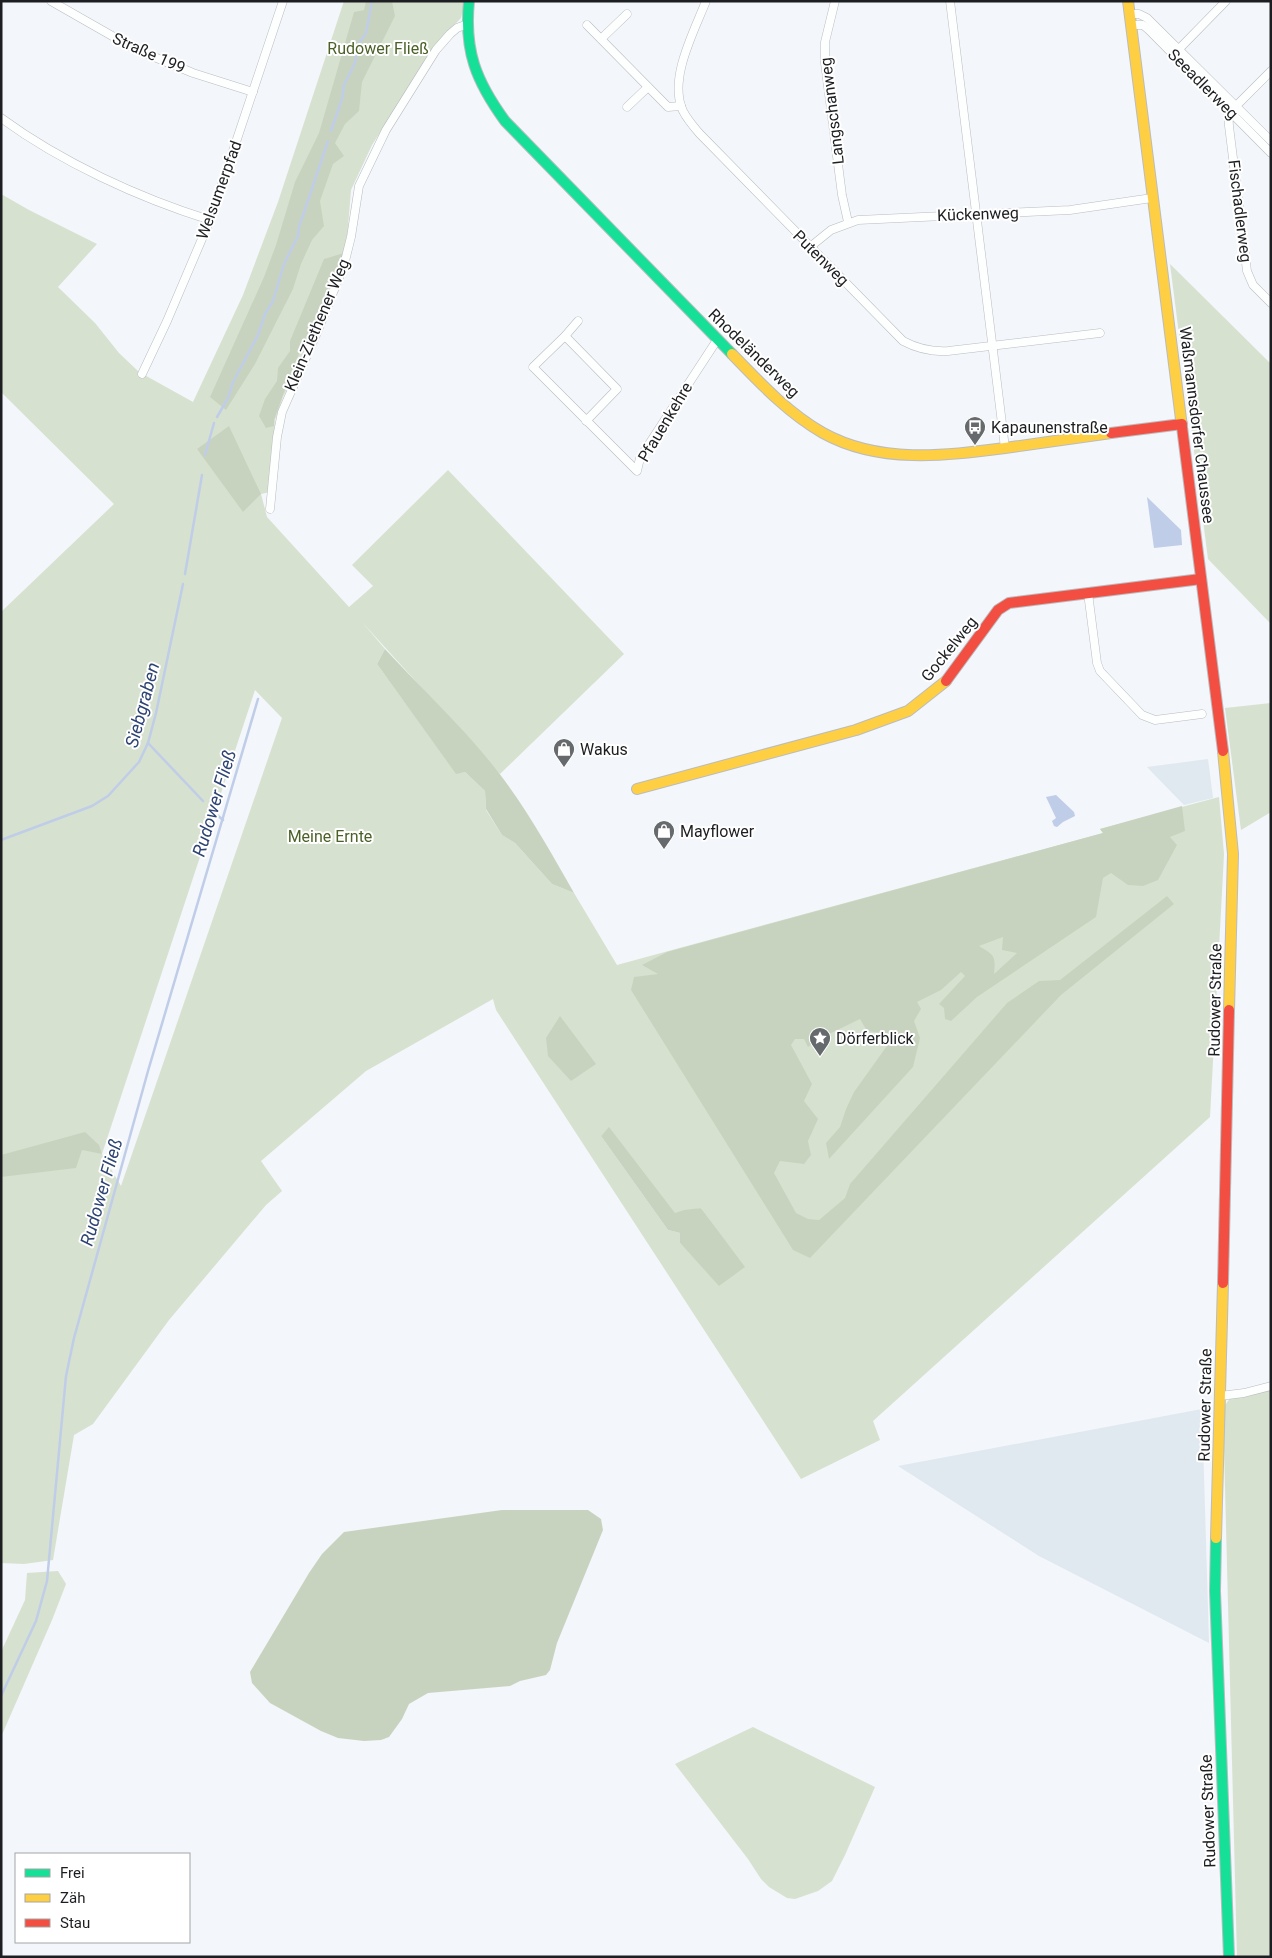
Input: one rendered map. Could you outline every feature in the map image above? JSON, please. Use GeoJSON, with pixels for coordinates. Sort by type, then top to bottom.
{"type":"FeatureCollection","features":[{"type":"Feature","properties":{"kind":"street","name":"Straße 199"},"geometry":{"type":"LineString","coordinates":[[51,1],[135,49],[193,73],[252,92]]}},
{"type":"Feature","properties":{"kind":"street","name":"Welsumerpfad"},"geometry":{"type":"LineString","coordinates":[[142,374],[210,220],[284,1]]}},
{"type":"Feature","properties":{"kind":"street","name":"Rhodeländerweg"},"geometry":{"type":"LineString","coordinates":[[469,1],[466,26],[468,51],[475,72],[490,100],[505,121],[717,340],[784,405],[811,426],[846,444],[881,453],[931,455],[1005,448],[1182,424]]}},
{"type":"Feature","properties":{"kind":"street","name":"Putenweg"},"geometry":{"type":"LineString","coordinates":[[706,1],[682,66],[678,89],[681,106],[687,118],[699,133],[903,341],[930,352],[1100,333]]}},
{"type":"Feature","properties":{"kind":"street","name":"Langschanweg"},"geometry":{"type":"LineString","coordinates":[[835,1],[825,42],[825,63],[842,195],[848,222]]}},
{"type":"Feature","properties":{"kind":"street"},"geometry":{"type":"LineString","coordinates":[[950,1],[1005,448]]}},
{"type":"Feature","properties":{"kind":"street","name":"Waßmannsdorfer Chaussee"},"geometry":{"type":"LineString","coordinates":[[1128,1],[1228,789],[1233,854]]}},
{"type":"Feature","properties":{"kind":"street","name":"Seeadlerweg"},"geometry":{"type":"LineString","coordinates":[[1179,49],[1226,1]]}},
{"type":"Feature","properties":{"kind":"street"},"geometry":{"type":"LineString","coordinates":[[601,39],[627,14]]}},
{"type":"Feature","properties":{"kind":"street","name":"Seeadlerweg"},"geometry":{"type":"LineString","coordinates":[[1130,14],[1139,14],[1147,18],[1179,49],[1271,153]]}},
{"type":"Feature","properties":{"kind":"street","name":"Seeadlerweg"},"geometry":{"type":"LineString","coordinates":[[1131,25],[1143,25],[1232,108],[1271,141]]}},
{"type":"Feature","properties":{"kind":"street","name":"Klein-Ziethener Weg"},"geometry":{"type":"LineString","coordinates":[[270,509],[277,437],[282,412],[320,327],[344,265],[351,237],[359,186],[386,130],[436,50],[457,28],[466,26]]}},
{"type":"Feature","properties":{"kind":"street"},"geometry":{"type":"LineString","coordinates":[[587,26],[668,107],[681,106]]}},
{"type":"Feature","properties":{"kind":"street","name":"Seeadlerweg"},"geometry":{"type":"LineString","coordinates":[[1232,108],[1271,71]]}},
{"type":"Feature","properties":{"kind":"street"},"geometry":{"type":"LineString","coordinates":[[627,107],[648,86]]}},
{"type":"Feature","properties":{"kind":"street","name":"Fischadlerweg"},"geometry":{"type":"LineString","coordinates":[[1232,108],[1229,126],[1247,271],[1253,285],[1271,303]]}},
{"type":"Feature","properties":{"kind":"street"},"geometry":{"type":"LineString","coordinates":[[1,118],[48,148],[101,176],[210,220]]}},
{"type":"Feature","properties":{"kind":"street","name":"Kückenweg"},"geometry":{"type":"LineString","coordinates":[[810,247],[831,230],[848,222],[876,218],[1070,210],[1152,198]]}},
{"type":"Feature","properties":{"kind":"street"},"geometry":{"type":"LineString","coordinates":[[578,321],[565,336],[617,389],[586,421]]}},
{"type":"Feature","properties":{"kind":"street","name":"Pfauenkehre"},"geometry":{"type":"LineString","coordinates":[[565,336],[533,367],[637,471],[640,458],[717,340]]}},
{"type":"Feature","properties":{"kind":"street","name":"Gockelweg"},"geometry":{"type":"LineString","coordinates":[[637,789],[856,730],[898,716],[920,704],[948,678],[998,610],[1003,606],[1016,602],[1201,579]]}},
{"type":"Feature","properties":{"kind":"street"},"geometry":{"type":"LineString","coordinates":[[1088,593],[1097,663],[1100,671],[1142,715],[1150,719],[1202,714]]}},
{"type":"Feature","properties":{"kind":"street","name":"Rudower Straße"},"geometry":{"type":"LineString","coordinates":[[1229,1957],[1215,1590],[1233,854]]}},
{"type":"Feature","properties":{"kind":"street"},"geometry":{"type":"LineString","coordinates":[[1220,1396],[1244,1393],[1271,1386]]}},
{"type":"Feature","properties":{"kind":"shaded area"},"geometry":{"type":"Polygon","coordinates":[[[1208,759],[1213,798],[1184,805],[1147,767],[1208,759]]]}},
{"type":"Feature","properties":{"kind":"shaded area"},"geometry":{"type":"Polygon","coordinates":[[[1202,1409],[1209,1643],[1039,1556],[898,1466],[1202,1409]]]}},
{"type":"Feature","properties":{"kind":"green space","name":"Meine Ernte"},"geometry":{"type":"Polygon","coordinates":[[[344,1],[465,1],[461,18],[438,42],[372,145],[351,190],[346,251],[313,335],[283,397],[275,420],[270,492],[261,494],[267,517],[349,607],[373,586],[352,565],[448,470],[624,654],[500,774],[362,622],[385,649],[377,664],[456,773],[465,772],[485,791],[486,810],[502,835],[515,843],[552,884],[574,893],[617,965],[1103,833],[1100,829],[1219,797],[1224,854],[1210,1117],[873,1421],[880,1440],[801,1479],[496,1010],[493,999],[366,1071],[261,1161],[282,1191],[266,1205],[169,1320],[93,1424],[74,1435],[53,1560],[24,1564],[1,1563],[1,612],[114,504],[1,392],[1,194],[97,244],[58,287],[95,323],[119,353],[139,372],[193,402],[243,295],[278,202],[344,1]],[[255,690],[102,1154],[121,1186],[282,718],[255,690]],[[609,1128],[601,1136],[668,1230],[680,1233],[680,1243],[719,1285],[744,1267],[701,1208],[675,1214],[609,1128]]]}},
{"type":"Feature","properties":{"kind":"green space"},"geometry":{"type":"Polygon","coordinates":[[[366,1],[392,1],[395,16],[362,82],[359,111],[345,124],[335,143],[344,156],[333,164],[320,201],[324,226],[312,240],[301,264],[293,289],[255,364],[226,410],[210,397],[264,277],[295,182],[319,133],[354,12],[364,10],[366,1]]]}},
{"type":"Feature","properties":{"kind":"green space"},"geometry":{"type":"Polygon","coordinates":[[[344,253],[292,370],[274,420],[274,426],[266,428],[259,416],[265,399],[277,381],[278,368],[290,351],[290,341],[324,259],[344,253]]]}},
{"type":"Feature","properties":{"kind":"green space"},"geometry":{"type":"Polygon","coordinates":[[[1170,264],[1271,364],[1271,624],[1208,559],[1170,264]]]}},
{"type":"Feature","properties":{"kind":"green space"},"geometry":{"type":"Polygon","coordinates":[[[229,426],[261,494],[243,512],[197,449],[229,426]]]}},
{"type":"Feature","properties":{"kind":"green space"},"geometry":{"type":"Polygon","coordinates":[[[385,649],[458,725],[510,787],[548,847],[574,893],[552,884],[515,843],[502,835],[486,809],[485,791],[465,772],[456,774],[377,664],[385,649]]]}},
{"type":"Feature","properties":{"kind":"green space"},"geometry":{"type":"Polygon","coordinates":[[[1271,703],[1271,812],[1241,830],[1225,708],[1271,703]]]}},
{"type":"Feature","properties":{"kind":"green space","name":"Dörferblick"},"geometry":{"type":"Polygon","coordinates":[[[1182,806],[1185,831],[1170,837],[1177,845],[1158,880],[1143,886],[1128,885],[1111,873],[1103,878],[1096,917],[977,997],[951,1021],[945,1019],[944,1008],[939,1004],[965,976],[961,972],[941,990],[917,1002],[921,1009],[914,1021],[920,1038],[913,1067],[829,1159],[826,1143],[840,1127],[854,1092],[889,1043],[882,1033],[867,1031],[860,1019],[827,1035],[808,1047],[804,1039],[795,1039],[791,1045],[812,1084],[804,1101],[818,1119],[808,1141],[811,1155],[804,1164],[780,1161],[774,1173],[796,1213],[808,1219],[819,1220],[845,1198],[850,1184],[1007,1003],[1039,981],[1060,980],[1167,896],[1174,904],[1061,995],[810,1258],[793,1250],[631,990],[634,977],[658,974],[642,965],[667,952],[1103,833],[1100,829],[1182,806]],[[1003,937],[979,946],[993,956],[995,963],[994,974],[1017,953],[1002,950],[1003,937]]]}},
{"type":"Feature","properties":{"kind":"green space"},"geometry":{"type":"Polygon","coordinates":[[[560,1016],[596,1064],[571,1081],[548,1056],[546,1038],[560,1016]]]}},
{"type":"Feature","properties":{"kind":"green space"},"geometry":{"type":"Polygon","coordinates":[[[609,1127],[675,1213],[701,1208],[745,1267],[719,1286],[680,1243],[680,1233],[668,1230],[601,1136],[609,1127]]]}},
{"type":"Feature","properties":{"kind":"green space"},"geometry":{"type":"Polygon","coordinates":[[[85,1132],[99,1145],[102,1154],[82,1150],[76,1168],[1,1177],[1,1155],[85,1132]]]}},
{"type":"Feature","properties":{"kind":"green space"},"geometry":{"type":"Polygon","coordinates":[[[1271,1390],[1271,1957],[1237,1957],[1223,1408],[1231,1397],[1271,1390]]]}},
{"type":"Feature","properties":{"kind":"green space"},"geometry":{"type":"Polygon","coordinates":[[[502,1510],[588,1510],[601,1519],[603,1530],[557,1643],[550,1670],[546,1675],[520,1681],[510,1686],[428,1693],[409,1704],[402,1719],[389,1737],[381,1740],[364,1741],[338,1738],[321,1731],[270,1703],[252,1683],[250,1672],[309,1573],[322,1554],[344,1532],[502,1510]]]}},
{"type":"Feature","properties":{"kind":"green space"},"geometry":{"type":"Polygon","coordinates":[[[58,1571],[66,1584],[1,1737],[1,1652],[25,1600],[27,1573],[58,1571]]]}},
{"type":"Feature","properties":{"kind":"green space"},"geometry":{"type":"Polygon","coordinates":[[[753,1727],[875,1787],[832,1881],[818,1891],[795,1899],[787,1898],[769,1887],[761,1879],[748,1859],[675,1764],[753,1727]]]}},
{"type":"Feature","properties":{"kind":"water"},"geometry":{"type":"Polygon","coordinates":[[[1147,497],[1181,530],[1182,545],[1154,548],[1147,497]]]}},
{"type":"Feature","properties":{"kind":"water"},"geometry":{"type":"Polygon","coordinates":[[[1056,795],[1074,812],[1075,816],[1057,827],[1054,826],[1052,821],[1056,818],[1046,797],[1056,795]]]}},
{"type":"Feature","properties":{"kind":"waterway","name":"Rudower Fließ"},"geometry":{"type":"LineString","coordinates":[[331,131],[342,99],[344,85],[355,63],[357,46],[366,33],[372,1]]}},
{"type":"Feature","properties":{"kind":"waterway","name":"Rudower Fließ"},"geometry":{"type":"LineString","coordinates":[[217,417],[228,398],[233,382],[258,335],[265,314],[273,301],[284,264],[298,236],[299,227],[328,141]]}},
{"type":"Feature","properties":{"kind":"waterway","name":"Siebgraben"},"geometry":{"type":"LineString","coordinates":[[205,455],[214,423]]}},
{"type":"Feature","properties":{"kind":"waterway","name":"Siebgraben"},"geometry":{"type":"LineString","coordinates":[[185,574],[202,475]]}},
{"type":"Feature","properties":{"kind":"waterway","name":"Siebgraben"},"geometry":{"type":"LineString","coordinates":[[1,840],[92,806],[108,796],[139,762],[148,743],[156,713],[183,584]]}},
{"type":"Feature","properties":{"kind":"waterway","name":"Rudower Fließ"},"geometry":{"type":"LineString","coordinates":[[1,1696],[36,1621],[47,1581],[66,1376],[74,1338],[148,1071],[258,699]]}},
{"type":"Feature","properties":{"kind":"waterway"},"geometry":{"type":"LineString","coordinates":[[148,743],[203,801]]}},
{"type":"Feature","properties":{"kind":"waterway","name":"Rudower Fließ"},"geometry":{"type":"LineString","coordinates":[[217,815],[223,820]]}},
{"type":"Feature","properties":{"kind":"traffic: fast"},"geometry":{"type":"LineString","coordinates":[[469,1],[468,35],[474,65],[486,92],[505,121],[732,354]]}},
{"type":"Feature","properties":{"kind":"traffic: fast"},"geometry":{"type":"LineString","coordinates":[[1216,1538],[1215,1591],[1229,1957]]}},
{"type":"Feature","properties":{"kind":"traffic: slow"},"geometry":{"type":"LineString","coordinates":[[1128,1],[1182,427]]}},
{"type":"Feature","properties":{"kind":"traffic: slow"},"geometry":{"type":"LineString","coordinates":[[732,354],[775,397],[810,425],[844,443],[866,450],[912,455],[935,455],[1005,448],[1111,433]]}},
{"type":"Feature","properties":{"kind":"traffic: slow"},"geometry":{"type":"LineString","coordinates":[[637,789],[856,730],[908,711],[946,681]]}},
{"type":"Feature","properties":{"kind":"traffic: slow"},"geometry":{"type":"LineString","coordinates":[[1223,751],[1233,854],[1229,1010]]}},
{"type":"Feature","properties":{"kind":"traffic: slow"},"geometry":{"type":"LineString","coordinates":[[1216,1538],[1223,1283]]}},
{"type":"Feature","properties":{"kind":"traffic: jam"},"geometry":{"type":"LineString","coordinates":[[1111,433],[1182,424]]}},
{"type":"Feature","properties":{"kind":"traffic: jam"},"geometry":{"type":"LineString","coordinates":[[1182,427],[1223,751]]}},
{"type":"Feature","properties":{"kind":"traffic: jam"},"geometry":{"type":"LineString","coordinates":[[946,681],[998,610],[1009,603],[1201,579]]}},
{"type":"Feature","properties":{"kind":"traffic: jam"},"geometry":{"type":"LineString","coordinates":[[1223,1283],[1229,1010]]}},
{"type":"Feature","properties":{"kind":"place","name":"Kapaunenstraße"},"geometry":{"type":"Point","coordinates":[975,446]}},
{"type":"Feature","properties":{"kind":"place","name":"Wakus"},"geometry":{"type":"Point","coordinates":[564,768]}},
{"type":"Feature","properties":{"kind":"place","name":"Mayflower"},"geometry":{"type":"Point","coordinates":[664,850]}},
{"type":"Feature","properties":{"kind":"place","name":"Dörferblick"},"geometry":{"type":"Point","coordinates":[820,1057]}}]}
